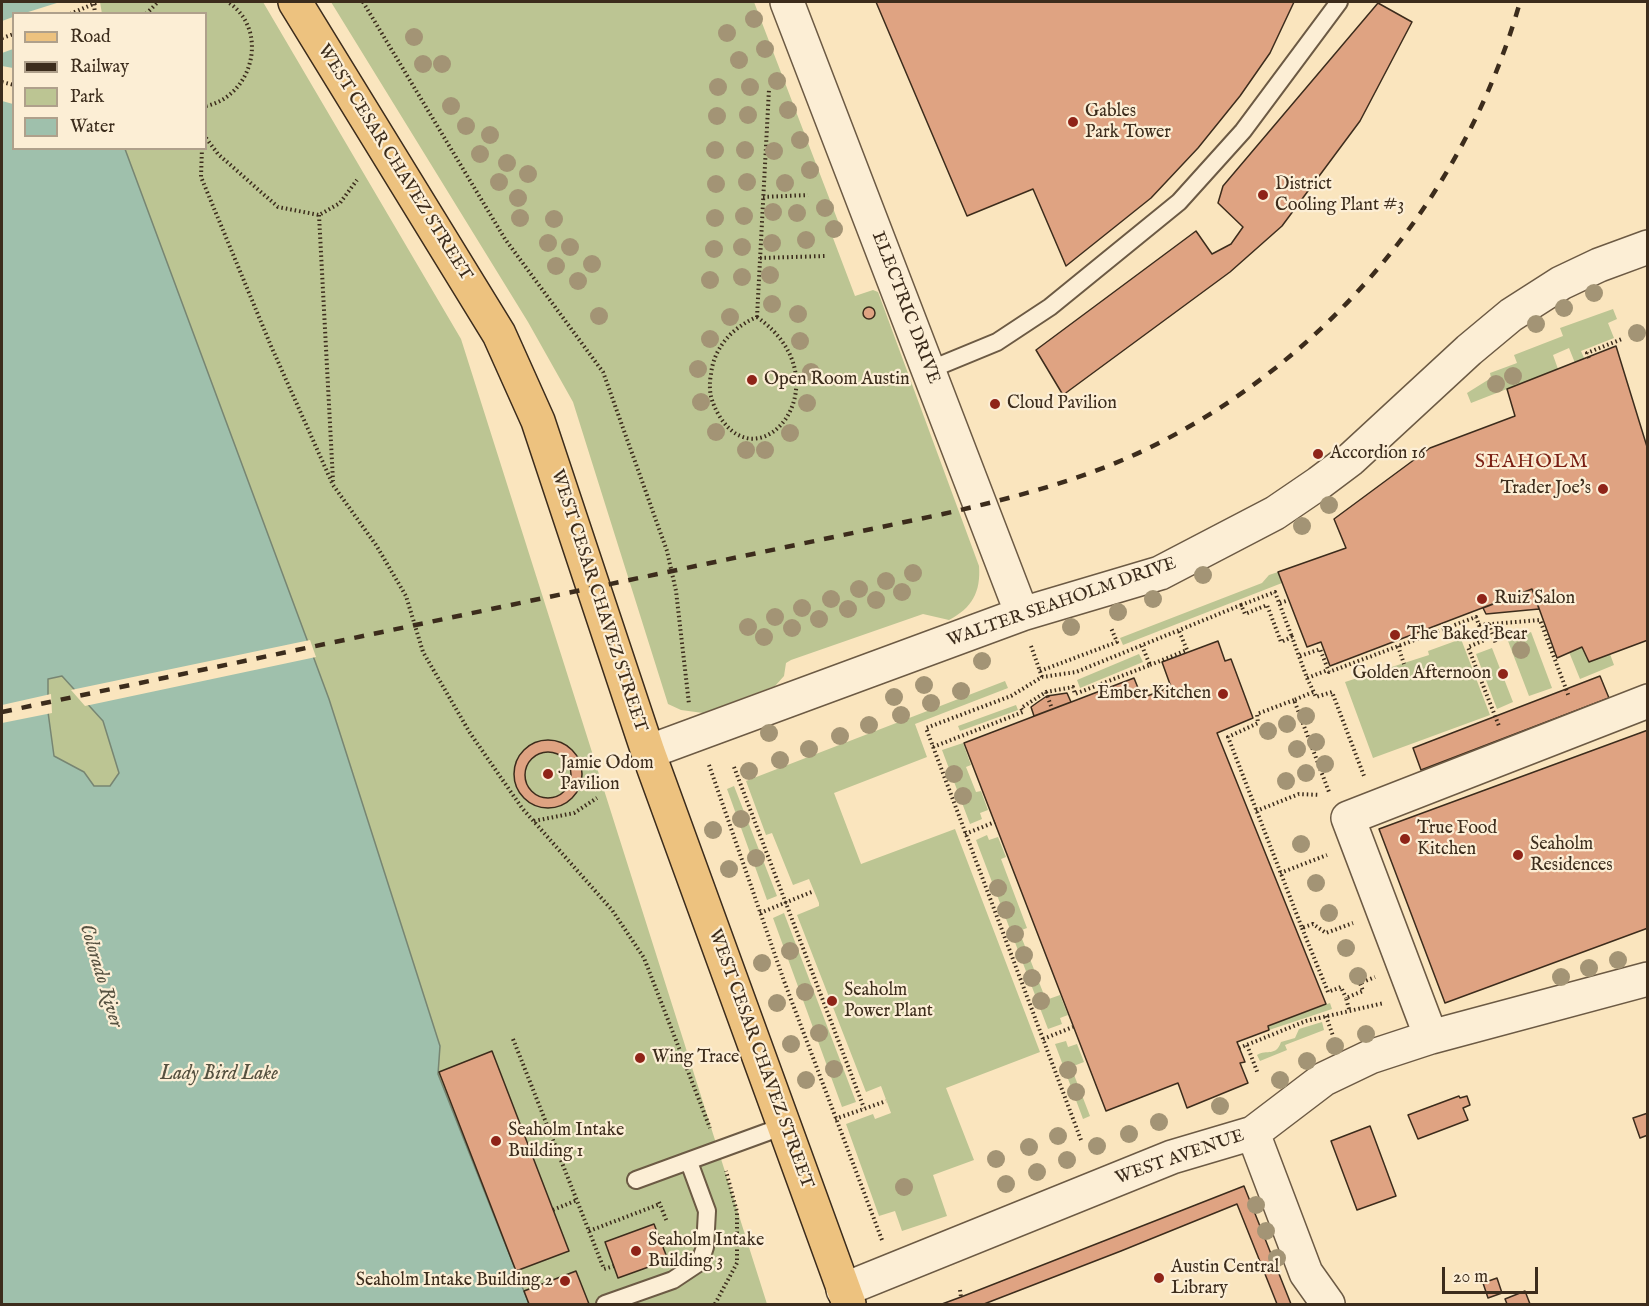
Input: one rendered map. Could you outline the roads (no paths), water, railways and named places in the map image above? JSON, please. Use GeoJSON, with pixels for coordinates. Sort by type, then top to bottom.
{"type":"FeatureCollection","features":[{"type":"Feature","properties":{"kind":"main road","name":"WEST CESAR CHAVEZ STREET"},"geometry":{"type":"LineString","coordinates":[[295,2],[499,334],[538,421],[648,752],[846,1297]]}},
{"type":"Feature","properties":{"kind":"street","name":"ELECTRIC DRIVE"},"geometry":{"type":"LineString","coordinates":[[787,2],[1022,614]]}},
{"type":"Feature","properties":{"kind":"street","name":"WALTER SEAHOLM DRIVE"},"geometry":{"type":"LineString","coordinates":[[648,752],[1022,614],[1160,573],[1275,513],[1351,459],[1469,350],[1511,315],[1561,283],[1645,256]]}},
{"type":"Feature","properties":{"kind":"street"},"geometry":{"type":"LineString","coordinates":[[1431,1037],[1348,818],[1647,701]]}},
{"type":"Feature","properties":{"kind":"street","name":"WEST AVENUE"},"geometry":{"type":"LineString","coordinates":[[846,1297],[1172,1157],[1253,1133],[1324,1079],[1351,1065],[1431,1037],[1647,979]]}},
{"type":"Feature","properties":{"kind":"street"},"geometry":{"type":"LineString","coordinates":[[1253,1133],[1306,1272],[1328,1305]]}},
{"type":"Feature","properties":{"kind":"lane"},"geometry":{"type":"LineString","coordinates":[[928,370],[997,342],[1050,307],[1179,202],[1243,131],[1339,2]]}},
{"type":"Feature","properties":{"kind":"lane"},"geometry":{"type":"LineString","coordinates":[[636,1180],[784,1126]]}},
{"type":"Feature","properties":{"kind":"lane"},"geometry":{"type":"LineString","coordinates":[[605,1305],[673,1280],[700,1262],[705,1247],[707,1212],[689,1162]]}},
{"type":"Feature","properties":{"kind":"water","name":"Lady Bird Lake"},"geometry":{"type":"Polygon","coordinates":[[[2,2],[97,2],[99,12],[12,12],[12,150],[125,150],[329,699],[440,1046],[438,1074],[529,1304],[2,1304],[2,2]],[[62,676],[48,679],[48,712],[54,756],[84,772],[94,786],[110,786],[119,773],[103,721],[62,676]]]}},
{"type":"Feature","properties":{"kind":"railway"},"geometry":{"type":"LineString","coordinates":[[2,712],[943,514],[1053,485],[1132,456],[1221,407],[1281,364],[1335,315],[1385,260],[1428,202],[1465,139],[1496,72],[1520,2]]}},
{"type":"Feature","properties":{"kind":"place","name":"Gables Park Tower"},"geometry":{"type":"Point","coordinates":[1073,122]}},
{"type":"Feature","properties":{"kind":"place","name":"District Cooling Plant #3"},"geometry":{"type":"Point","coordinates":[1263,195]}},
{"type":"Feature","properties":{"kind":"place","name":"Open Room Austin"},"geometry":{"type":"Point","coordinates":[752,380]}},
{"type":"Feature","properties":{"kind":"place","name":"Cloud Pavilion"},"geometry":{"type":"Point","coordinates":[995,404]}},
{"type":"Feature","properties":{"kind":"place","name":"Accordion 16"},"geometry":{"type":"Point","coordinates":[1318,454]}},
{"type":"Feature","properties":{"kind":"place","name":"Trader Joe's"},"geometry":{"type":"Point","coordinates":[1603,489]}},
{"type":"Feature","properties":{"kind":"place","name":"Ruiz Salon"},"geometry":{"type":"Point","coordinates":[1482,599]}},
{"type":"Feature","properties":{"kind":"place","name":"The Baked Bear"},"geometry":{"type":"Point","coordinates":[1395,635]}},
{"type":"Feature","properties":{"kind":"place","name":"Golden Afternoon"},"geometry":{"type":"Point","coordinates":[1503,674]}},
{"type":"Feature","properties":{"kind":"place","name":"Ember Kitchen"},"geometry":{"type":"Point","coordinates":[1223,694]}},
{"type":"Feature","properties":{"kind":"place","name":"Jamie Odom Pavilion"},"geometry":{"type":"Point","coordinates":[548,774]}},
{"type":"Feature","properties":{"kind":"place","name":"True Food Kitchen"},"geometry":{"type":"Point","coordinates":[1405,839]}},
{"type":"Feature","properties":{"kind":"place","name":"Seaholm Residences"},"geometry":{"type":"Point","coordinates":[1518,855]}},
{"type":"Feature","properties":{"kind":"place","name":"Seaholm Power Plant"},"geometry":{"type":"Point","coordinates":[832,1001]}},
{"type":"Feature","properties":{"kind":"place","name":"Wing Trace"},"geometry":{"type":"Point","coordinates":[640,1058]}},
{"type":"Feature","properties":{"kind":"place","name":"Seaholm Intake Building 1"},"geometry":{"type":"Point","coordinates":[496,1141]}},
{"type":"Feature","properties":{"kind":"place","name":"Seaholm Intake Building 3"},"geometry":{"type":"Point","coordinates":[636,1251]}},
{"type":"Feature","properties":{"kind":"place","name":"Austin Central Library"},"geometry":{"type":"Point","coordinates":[1159,1278]}},
{"type":"Feature","properties":{"kind":"place","name":"Seaholm Intake Building 2"},"geometry":{"type":"Point","coordinates":[565,1281]}},
{"type":"Feature","properties":{"kind":"district","name":"SEAHOLM"},"geometry":{"type":"Point","coordinates":[1532,463]}},
{"type":"Feature","properties":{"kind":"water label","name":"Colorado River"},"geometry":{"type":"Point","coordinates":[100,976]}}]}
